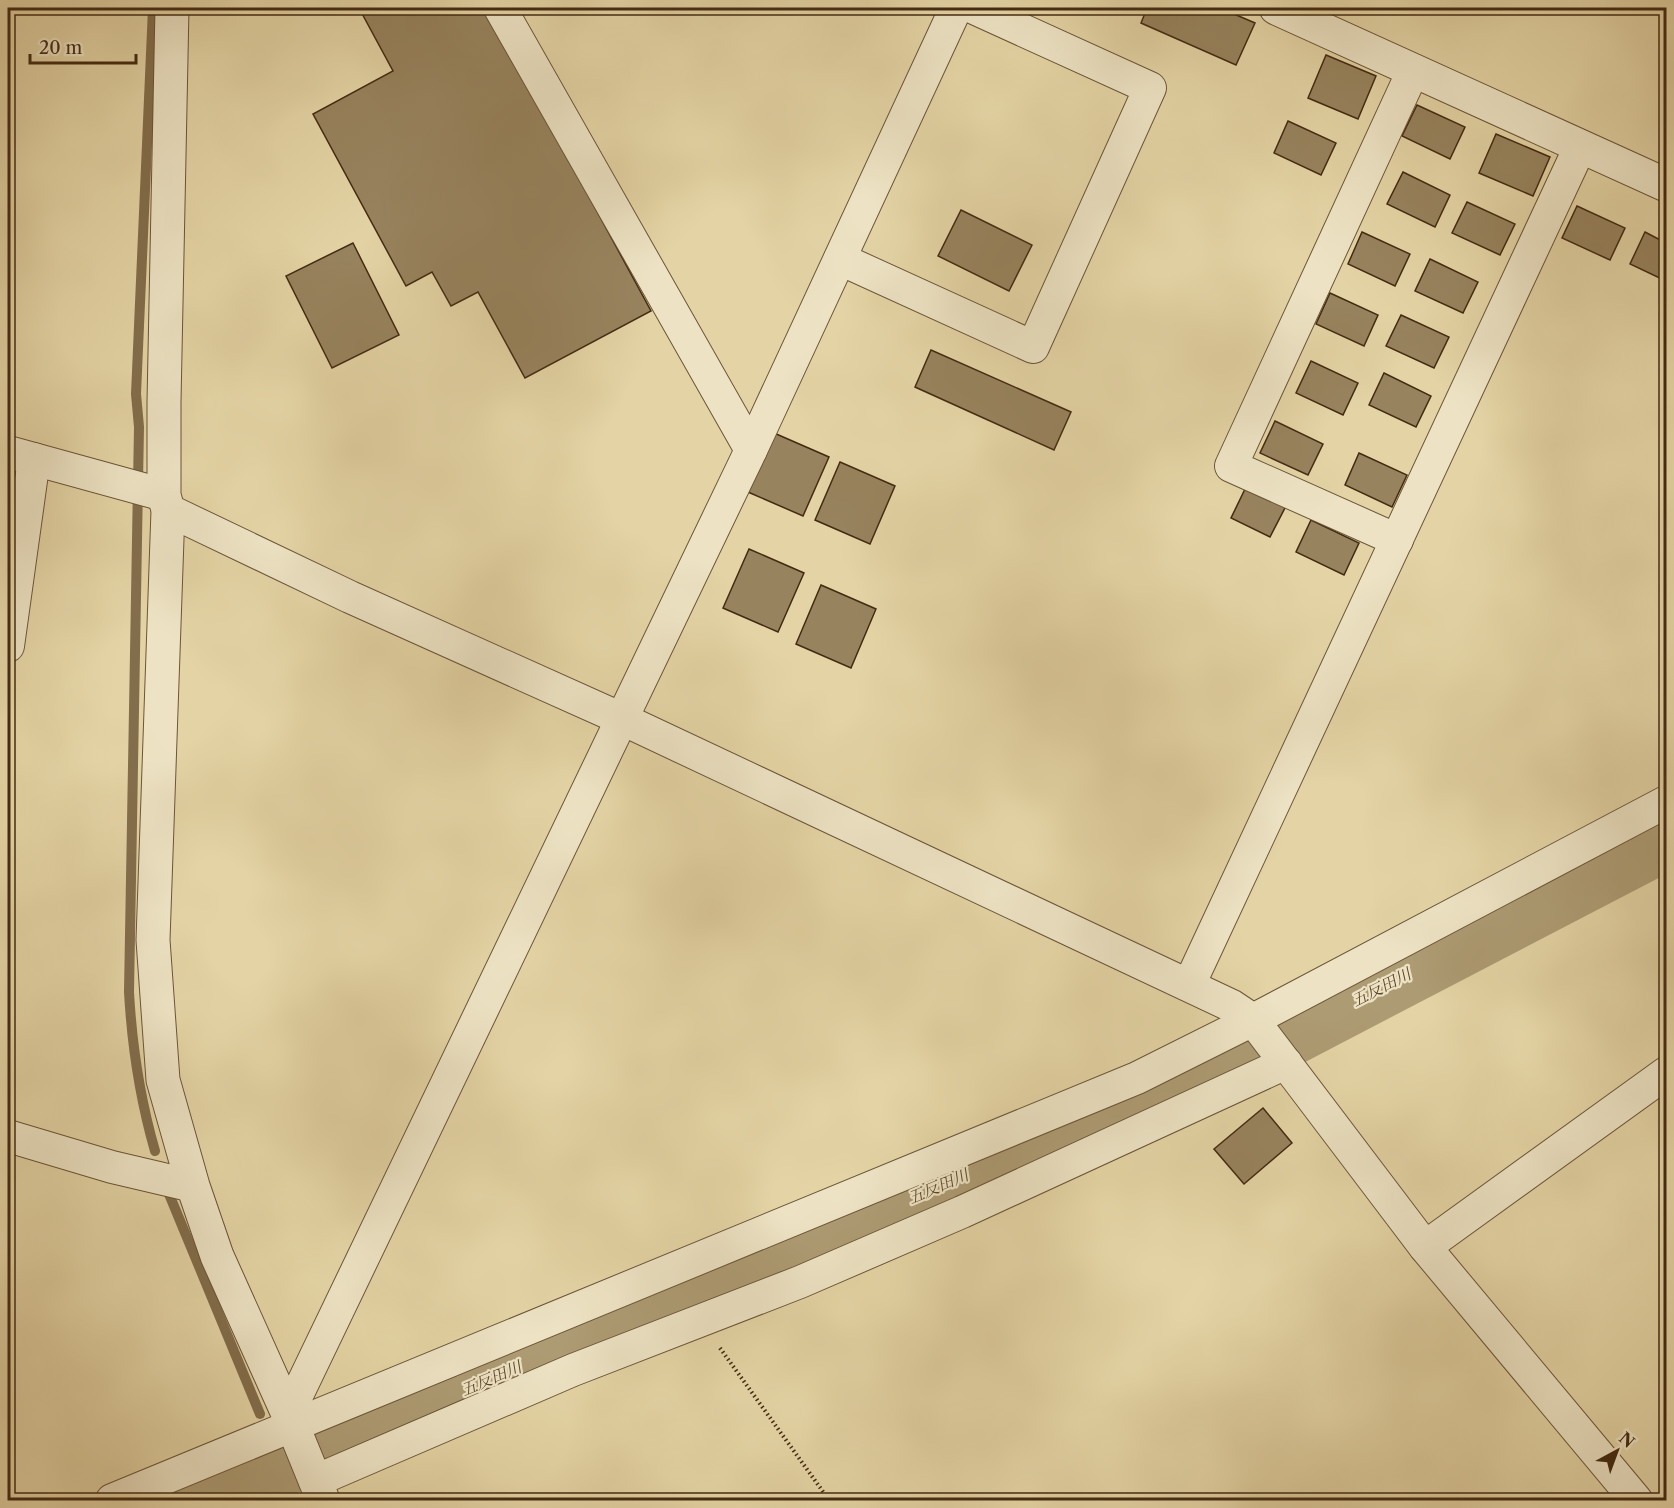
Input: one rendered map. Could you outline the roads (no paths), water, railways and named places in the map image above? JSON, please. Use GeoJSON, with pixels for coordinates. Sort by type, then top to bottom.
{"type":"FeatureCollection","features":[{"type":"Feature","properties":{"kind":"street"},"geometry":{"type":"LineString","coordinates":[[172,8],[164,500],[153,940],[163,1080],[193,1186],[217,1256],[317,1486],[573,1370],[800,1282],[962,1212],[1285,1062]]}},
{"type":"Feature","properties":{"kind":"street"},"geometry":{"type":"LineString","coordinates":[[500,8],[751,450]]}},
{"type":"Feature","properties":{"kind":"street"},"geometry":{"type":"LineString","coordinates":[[291,1423],[751,450],[956,8]]}},
{"type":"Feature","properties":{"kind":"street"},"geometry":{"type":"LineString","coordinates":[[840,259],[1033,347],[1150,88],[974,8]]}},
{"type":"Feature","properties":{"kind":"street"},"geometry":{"type":"LineString","coordinates":[[1276,8],[1666,185]]}},
{"type":"Feature","properties":{"kind":"street"},"geometry":{"type":"LineString","coordinates":[[1397,540],[1231,466],[1413,71]]}},
{"type":"Feature","properties":{"kind":"street"},"geometry":{"type":"LineString","coordinates":[[1189,985],[1580,147]]}},
{"type":"Feature","properties":{"kind":"street"},"geometry":{"type":"LineString","coordinates":[[8,646],[21,456],[114,481],[164,500],[350,597],[622,719],[1232,1006],[1254,1021],[1425,1247],[1636,1500]]}},
{"type":"Feature","properties":{"kind":"street"},"geometry":{"type":"LineString","coordinates":[[112,1500],[291,1423],[1137,1078],[1254,1021],[1666,802]]}},
{"type":"Feature","properties":{"kind":"street"},"geometry":{"type":"LineString","coordinates":[[1425,1247],[1666,1073]]}},
{"type":"Feature","properties":{"kind":"street"},"geometry":{"type":"LineString","coordinates":[[8,1136],[112,1167],[193,1186]]}},
{"type":"Feature","properties":{"kind":"waterway"},"geometry":{"type":"LineString","coordinates":[[153,8],[136,394],[139,427],[129,992],[138,1072],[155,1151]]}},
{"type":"Feature","properties":{"kind":"waterway","name":"五反田川"},"geometry":{"type":"LineString","coordinates":[[193,1500],[384,1424],[1077,1130],[1280,1039],[1666,838]]}},
{"type":"Feature","properties":{"kind":"waterway"},"geometry":{"type":"LineString","coordinates":[[169,1194],[260,1414]]}},
{"type":"Feature","properties":{"kind":"waterway"},"geometry":{"type":"LineString","coordinates":[[277,1454],[281,1464]]}}]}
